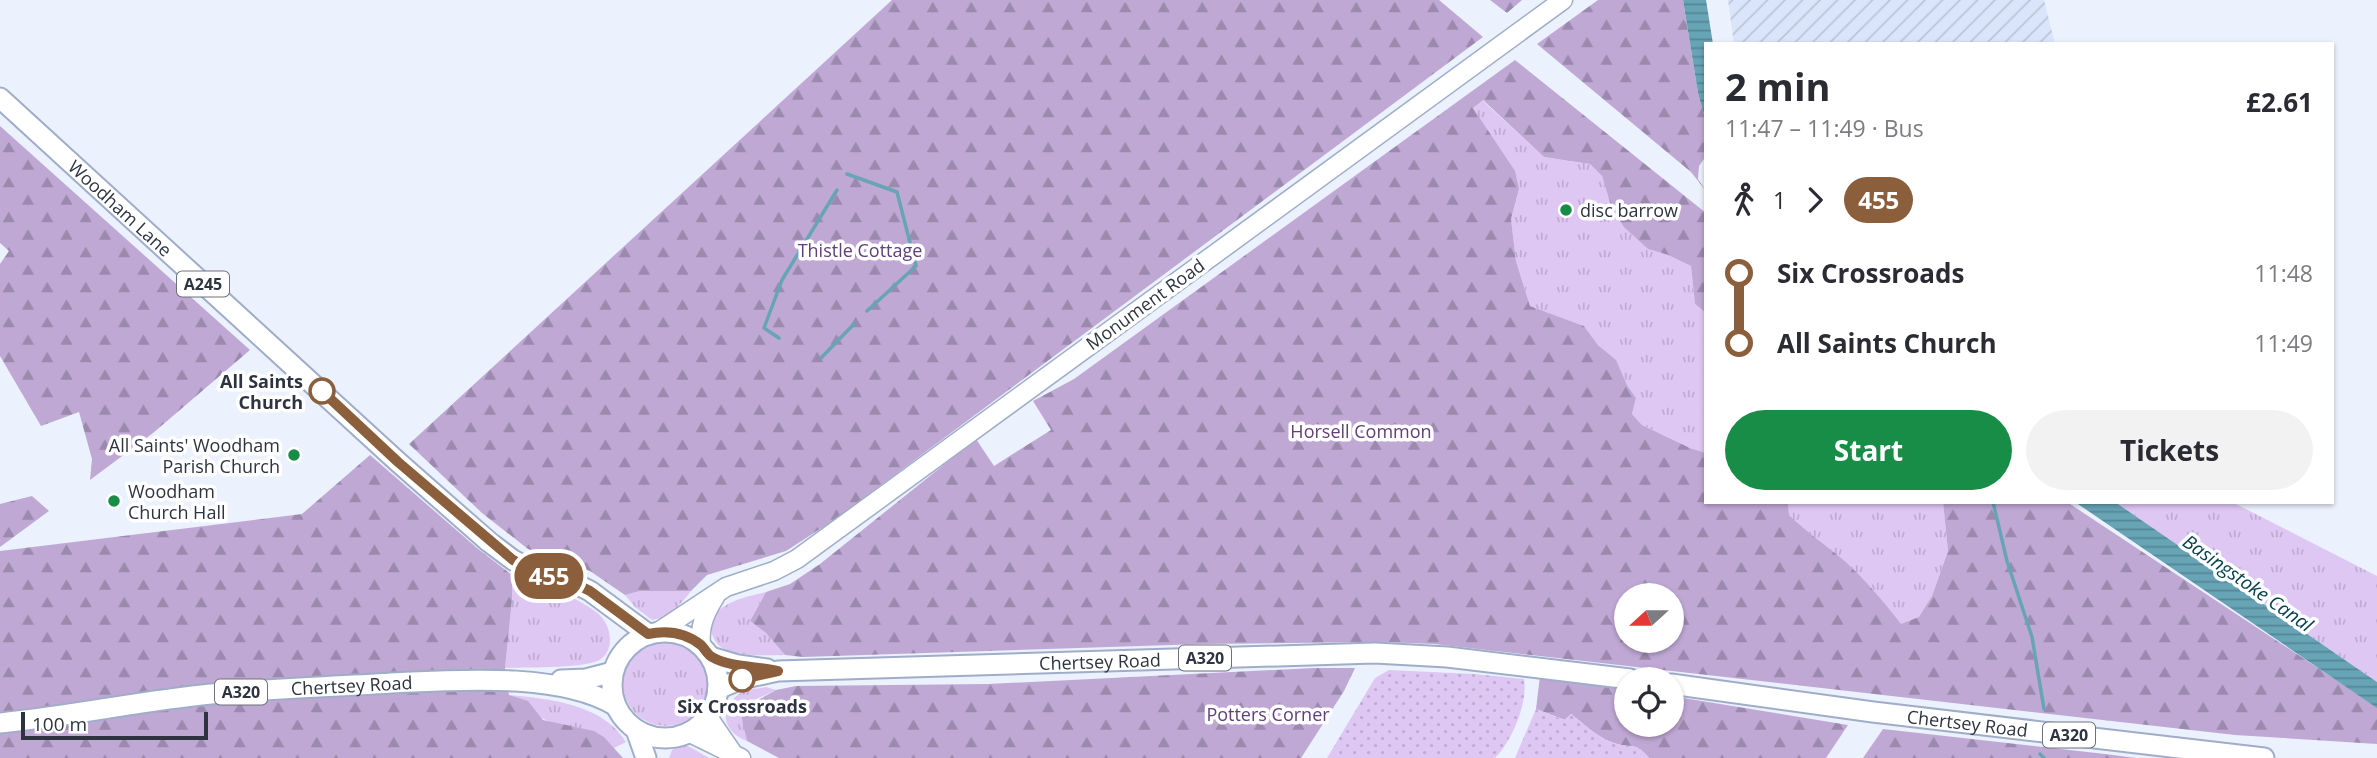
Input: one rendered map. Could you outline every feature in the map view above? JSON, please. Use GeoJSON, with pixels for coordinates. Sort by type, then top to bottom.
{"type":"FeatureCollection","features":[{"type":"Feature","properties":{"kind":"main road","name":"Woodham Lane"},"geometry":{"type":"LineString","coordinates":[[0,98],[398,462],[489,541],[536,572],[576,584],[653,633]]}},
{"type":"Feature","properties":{"kind":"main road"},"geometry":{"type":"LineString","coordinates":[[601,600],[612,612],[624,651]]}},
{"type":"Feature","properties":{"kind":"main road"},"geometry":{"type":"LineString","coordinates":[[653,633],[637,640],[624,651],[613,672],[612,684],[616,706],[624,719],[636,730],[651,737],[668,738],[688,733],[708,717],[717,699],[718,690],[716,670],[706,651]]}},
{"type":"Feature","properties":{"kind":"main road","name":"A245"},"geometry":{"type":"LineString","coordinates":[[653,633],[681,635],[706,651]]}},
{"type":"Feature","properties":{"kind":"main road","name":"Chertsey Road"},"geometry":{"type":"LineString","coordinates":[[706,651],[738,665],[778,671],[1375,653],[1447,657],[1614,677]]}},
{"type":"Feature","properties":{"kind":"main road","name":"Chertsey Road"},"geometry":{"type":"LineString","coordinates":[[718,690],[741,679],[778,671]]}},
{"type":"Feature","properties":{"kind":"main road","name":"Chertsey Road"},"geometry":{"type":"LineString","coordinates":[[0,723],[214,694],[436,681],[535,683],[586,679],[613,672]]}},
{"type":"Feature","properties":{"kind":"main road","name":"Chertsey Road"},"geometry":{"type":"LineString","coordinates":[[535,683],[592,694],[616,706]]}},
{"type":"Feature","properties":{"kind":"main road","name":"Chertsey Road"},"geometry":{"type":"LineString","coordinates":[[1684,686],[1873,712],[2264,758]]}},
{"type":"Feature","properties":{"kind":"main road"},"geometry":{"type":"LineString","coordinates":[[636,730],[646,758]]}},
{"type":"Feature","properties":{"kind":"main road"},"geometry":{"type":"LineString","coordinates":[[659,758],[668,738]]}},
{"type":"Feature","properties":{"kind":"street","name":"Monument Road"},"geometry":{"type":"LineString","coordinates":[[653,633],[673,625],[718,591],[797,559],[1563,0]]}},
{"type":"Feature","properties":{"kind":"street"},"geometry":{"type":"LineString","coordinates":[[706,651],[701,626],[718,591]]}},
{"type":"Feature","properties":{"kind":"street"},"geometry":{"type":"LineString","coordinates":[[708,717],[737,756]]}},
{"type":"Feature","properties":{"kind":"street"},"geometry":{"type":"LineString","coordinates":[[688,733],[737,756]]}},
{"type":"Feature","properties":{"kind":"shaded area"},"geometry":{"type":"Polygon","coordinates":[[[1728,0],[2044,0],[2054,42],[1734,42],[1728,0]]]}},
{"type":"Feature","properties":{"kind":"green space","name":"Thistle Cottage"},"geometry":{"type":"Polygon","coordinates":[[[892,0],[1439,0],[1483,37],[834,520],[786,551],[707,575],[691,591],[640,591],[625,595],[590,571],[528,549],[482,513],[409,444],[892,0]]]}},
{"type":"Feature","properties":{"kind":"green space"},"geometry":{"type":"Polygon","coordinates":[[[1490,0],[1522,0],[1507,13],[1490,0]]]}},
{"type":"Feature","properties":{"kind":"green space"},"geometry":{"type":"Polygon","coordinates":[[[1598,0],[1683,0],[1704,115],[1704,159],[1699,166],[1698,179],[1704,188],[1691,172],[1537,44],[1598,0]]]}},
{"type":"Feature","properties":{"kind":"green space","name":"Horsell Common"},"geometry":{"type":"Polygon","coordinates":[[[1515,60],[1704,211],[1704,311],[1695,304],[1691,266],[1648,249],[1624,227],[1612,209],[1602,176],[1590,164],[1544,157],[1483,100],[1473,108],[1515,171],[1519,189],[1511,219],[1516,261],[1530,306],[1584,326],[1598,345],[1616,360],[1636,398],[1632,414],[1642,425],[1704,452],[1704,504],[1788,504],[1789,515],[1857,573],[1901,624],[1919,617],[1932,596],[1948,551],[1943,504],[2070,504],[2377,707],[2377,744],[2235,735],[1684,672],[1684,667],[1636,667],[1434,644],[1202,644],[803,657],[785,655],[766,633],[750,621],[766,592],[790,584],[820,564],[976,439],[994,466],[1051,430],[1033,401],[1074,379],[1515,60]]]}},
{"type":"Feature","properties":{"kind":"green space"},"geometry":{"type":"Polygon","coordinates":[[[1482,100],[1544,157],[1590,164],[1602,176],[1612,209],[1648,249],[1691,266],[1695,304],[1704,311],[1704,452],[1642,425],[1632,414],[1636,398],[1616,361],[1598,345],[1584,326],[1530,306],[1516,261],[1511,219],[1519,189],[1473,108],[1482,100]]]}},
{"type":"Feature","properties":{"kind":"green space"},"geometry":{"type":"Polygon","coordinates":[[[0,126],[250,350],[153,433],[90,480],[92,459],[79,412],[41,426],[0,356],[0,264],[9,251],[0,243],[0,126]]]}},
{"type":"Feature","properties":{"kind":"green space"},"geometry":{"type":"Polygon","coordinates":[[[370,455],[512,575],[505,668],[509,695],[528,701],[543,720],[594,731],[604,737],[623,758],[0,758],[0,551],[302,514],[370,455]]]}},
{"type":"Feature","properties":{"kind":"green space"},"geometry":{"type":"Polygon","coordinates":[[[32,496],[49,511],[0,547],[0,504],[32,496]]]}},
{"type":"Feature","properties":{"kind":"green space"},"geometry":{"type":"Polygon","coordinates":[[[1788,504],[1943,504],[1948,551],[1932,596],[1919,618],[1901,625],[1861,581],[1789,515],[1788,504]]]}},
{"type":"Feature","properties":{"kind":"green space"},"geometry":{"type":"Polygon","coordinates":[[[2118,504],[2236,504],[2377,576],[2377,682],[2118,504]]]}},
{"type":"Feature","properties":{"kind":"green space"},"geometry":{"type":"Polygon","coordinates":[[[512,575],[573,598],[603,618],[609,630],[610,643],[605,655],[594,662],[583,664],[505,668],[512,575]]]}},
{"type":"Feature","properties":{"kind":"green space"},"geometry":{"type":"Polygon","coordinates":[[[640,591],[691,591],[679,606],[652,620],[625,595],[640,591]]]}},
{"type":"Feature","properties":{"kind":"green space"},"geometry":{"type":"Polygon","coordinates":[[[766,592],[750,621],[766,633],[785,655],[740,654],[719,645],[712,634],[711,624],[715,615],[729,604],[766,592]]]}},
{"type":"Feature","properties":{"kind":"green space"},"geometry":{"type":"Polygon","coordinates":[[[666,640],[682,644],[696,653],[705,667],[709,683],[705,699],[696,713],[682,722],[666,726],[650,722],[636,713],[627,699],[623,683],[627,667],[636,653],[650,644],[666,640]]]}},
{"type":"Feature","properties":{"kind":"green space","name":"Potters Corner"},"geometry":{"type":"Polygon","coordinates":[[[1355,668],[1344,691],[1301,758],[779,758],[747,741],[740,710],[776,690],[796,686],[988,684],[1355,668]]]}},
{"type":"Feature","properties":{"kind":"green space"},"geometry":{"type":"Polygon","coordinates":[[[1389,670],[1524,679],[1524,699],[1507,742],[1495,758],[1327,758],[1375,678],[1389,670]]]}},
{"type":"Feature","properties":{"kind":"green space"},"geometry":{"type":"Polygon","coordinates":[[[1540,676],[1614,687],[1614,737],[1684,737],[1684,698],[1848,725],[1826,758],[1649,758],[1637,747],[1602,738],[1571,714],[1565,720],[1536,709],[1540,676]]]}},
{"type":"Feature","properties":{"kind":"green space"},"geometry":{"type":"Polygon","coordinates":[[[766,687],[776,690],[750,702],[745,724],[747,741],[729,727],[726,720],[728,707],[742,692],[766,687]]]}},
{"type":"Feature","properties":{"kind":"green space"},"geometry":{"type":"Polygon","coordinates":[[[509,695],[558,702],[590,711],[616,729],[626,742],[614,748],[605,739],[588,730],[542,718],[509,695]]]}},
{"type":"Feature","properties":{"kind":"green space"},"geometry":{"type":"Polygon","coordinates":[[[1536,709],[1564,720],[1571,714],[1602,738],[1637,747],[1649,758],[1515,758],[1536,709]]]}},
{"type":"Feature","properties":{"kind":"green space"},"geometry":{"type":"Polygon","coordinates":[[[1883,729],[2105,754],[2136,758],[1863,758],[1883,729]]]}},
{"type":"Feature","properties":{"kind":"green space"},"geometry":{"type":"Polygon","coordinates":[[[682,745],[709,758],[669,758],[672,750],[682,745]]]}},
{"type":"Feature","properties":{"kind":"water"},"geometry":{"type":"Polygon","coordinates":[[[1683,0],[1706,0],[1713,42],[1704,42],[1704,115],[1683,0]]]}},
{"type":"Feature","properties":{"kind":"water","name":"Basingstoke Canal"},"geometry":{"type":"Polygon","coordinates":[[[2078,504],[2118,504],[2377,682],[2377,708],[2078,504]]]}},
{"type":"Feature","properties":{"kind":"waterway"},"geometry":{"type":"LineString","coordinates":[[847,174],[897,192],[916,266],[867,311]]}},
{"type":"Feature","properties":{"kind":"waterway"},"geometry":{"type":"LineString","coordinates":[[779,338],[764,328],[782,280],[837,190]]}},
{"type":"Feature","properties":{"kind":"waterway"},"geometry":{"type":"LineString","coordinates":[[821,358],[855,323]]}},
{"type":"Feature","properties":{"kind":"waterway"},"geometry":{"type":"LineString","coordinates":[[1993,504],[2007,561],[2032,637],[2044,709]]}},
{"type":"Feature","properties":{"kind":"waterway"},"geometry":{"type":"LineString","coordinates":[[2040,754],[2044,758]]}},
{"type":"Feature","properties":{"kind":"bus line","name":"455"},"geometry":{"type":"LineString","coordinates":[[322,391],[398,462],[513,560],[536,572],[590,591],[648,634],[674,632],[701,646],[710,657],[738,665],[778,671],[742,679]]}},
{"type":"Feature","properties":{"kind":"place","name":"disc barrow"},"geometry":{"type":"Point","coordinates":[1566,210]}},
{"type":"Feature","properties":{"kind":"place","name":"All Saints Church"},"geometry":{"type":"Point","coordinates":[322,391]}},
{"type":"Feature","properties":{"kind":"place","name":"All Saints' Woodham Parish Church"},"geometry":{"type":"Point","coordinates":[294,455]}},
{"type":"Feature","properties":{"kind":"place","name":"Woodham Church Hall"},"geometry":{"type":"Point","coordinates":[114,501]}},
{"type":"Feature","properties":{"kind":"place","name":"Six Crossroads"},"geometry":{"type":"Point","coordinates":[742,679]}}]}
